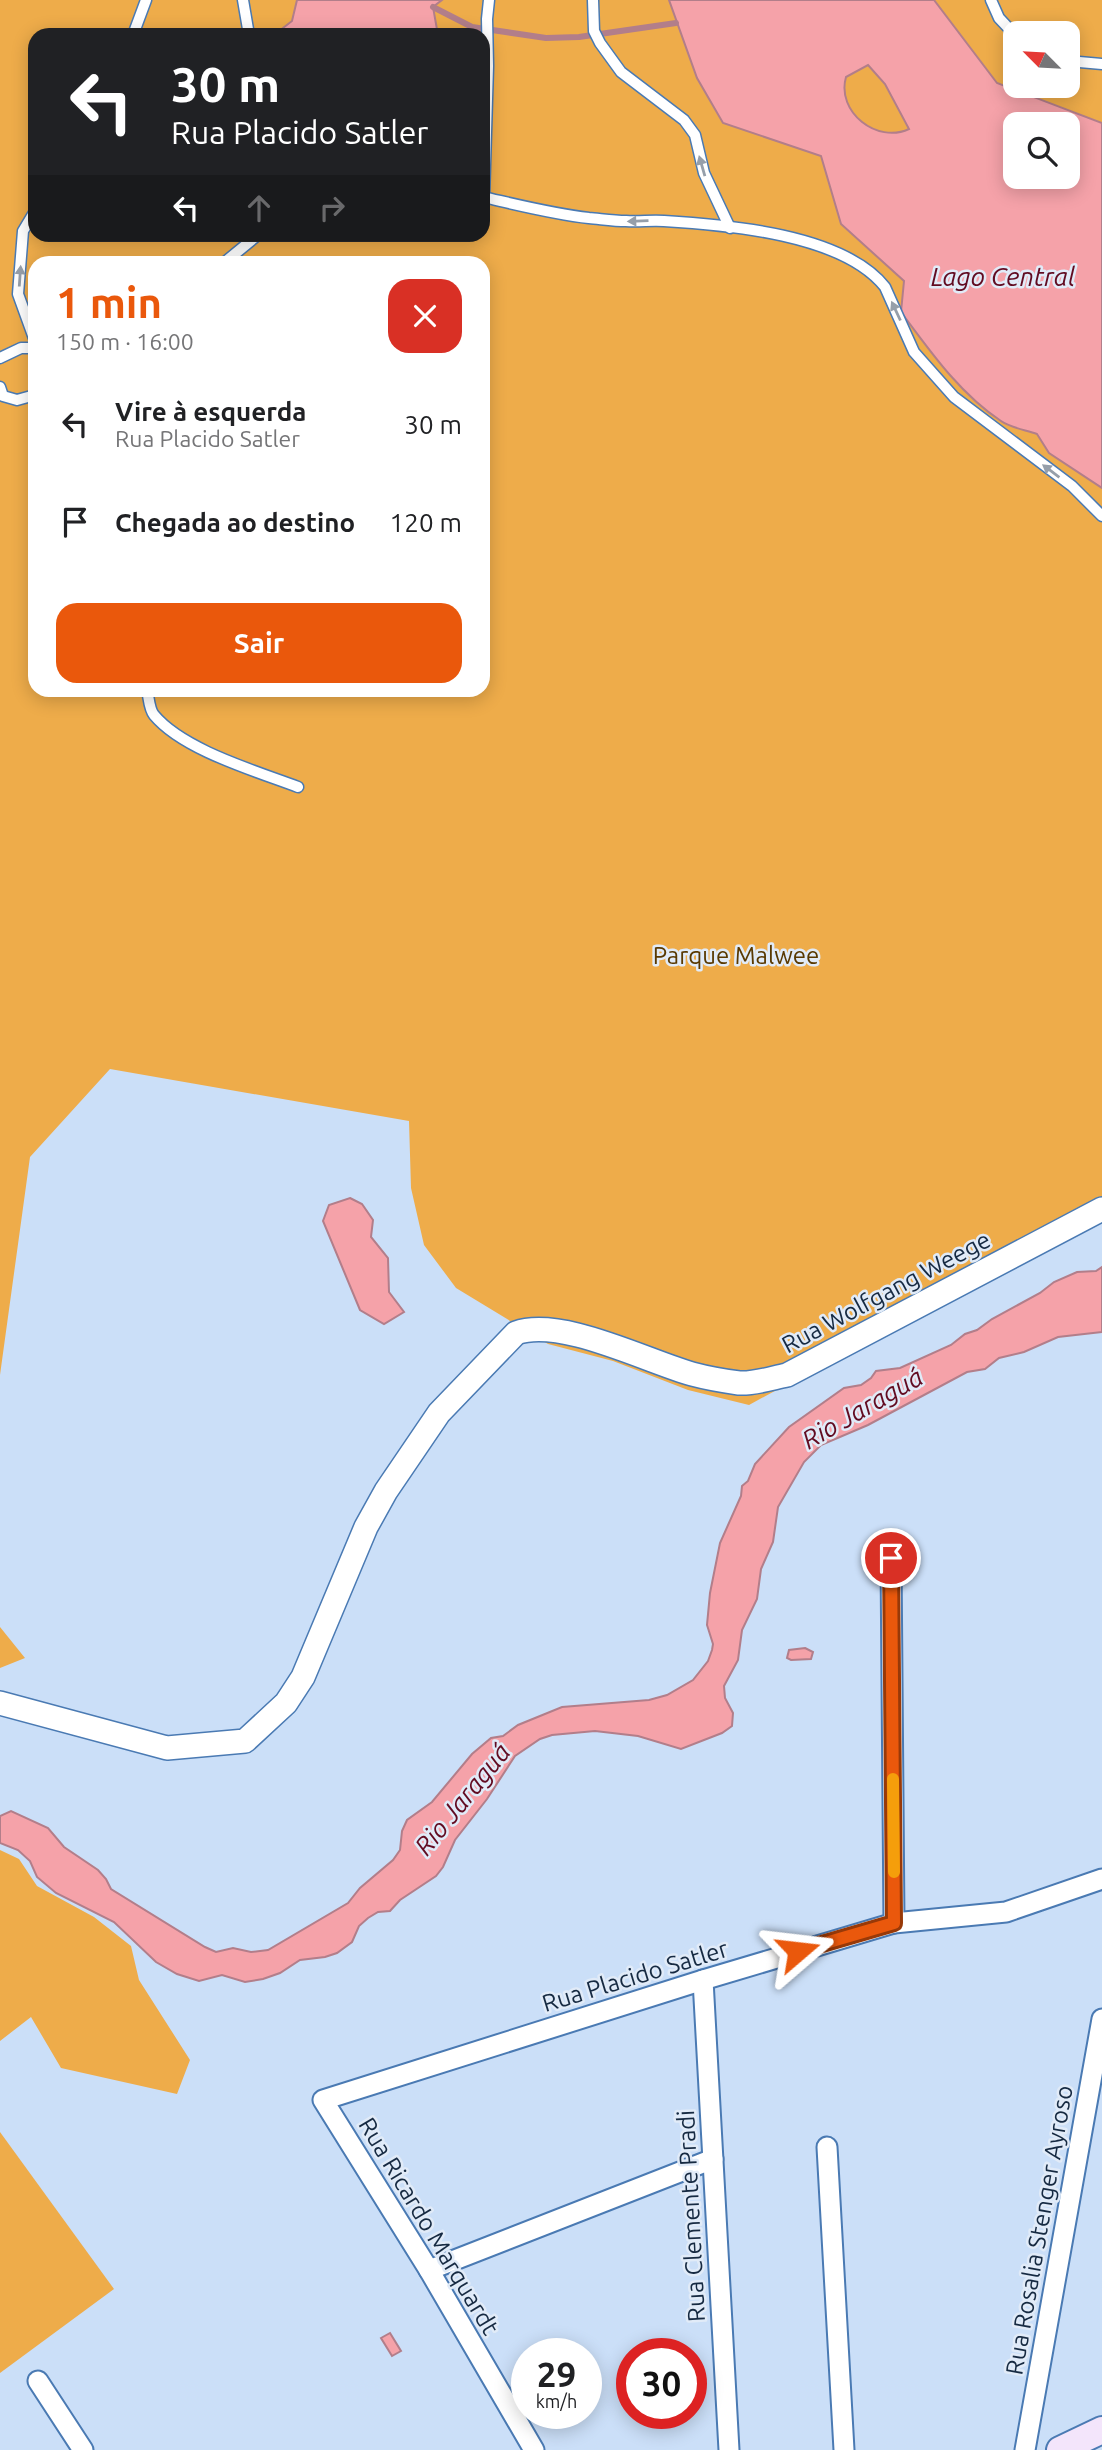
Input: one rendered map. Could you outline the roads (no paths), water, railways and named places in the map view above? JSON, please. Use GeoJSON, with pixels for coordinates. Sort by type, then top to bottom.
{"type":"FeatureCollection","features":[{"type":"Feature","properties":{"kind":"main road"},"geometry":{"type":"LineString","coordinates":[[1060,2450],[1102,2430]]}},
{"type":"Feature","properties":{"kind":"street","name":"Rua Wolfgang Weege"},"geometry":{"type":"LineString","coordinates":[[0,1703],[167,1748],[245,1741],[286,1703],[303,1677],[366,1527],[386,1491],[439,1413],[516,1333],[550,1329],[627,1350],[692,1374],[743,1383],[787,1375],[1102,1209]]}},
{"type":"Feature","properties":{"kind":"street"},"geometry":{"type":"LineString","coordinates":[[891,1558],[894,1923]]}},
{"type":"Feature","properties":{"kind":"street","name":"Rua Placido Satler"},"geometry":{"type":"LineString","coordinates":[[323,2100],[703,1980],[894,1923],[1006,1912],[1102,1880]]}},
{"type":"Feature","properties":{"kind":"street","name":"Rua Clemente Pradi"},"geometry":{"type":"LineString","coordinates":[[703,1980],[729,2450]]}},
{"type":"Feature","properties":{"kind":"street","name":"Rua Rosalia Stenger Ayroso"},"geometry":{"type":"LineString","coordinates":[[1025,2450],[1102,2019]]}},
{"type":"Feature","properties":{"kind":"street","name":"Rua Ricardo Marquardt"},"geometry":{"type":"LineString","coordinates":[[323,2100],[429,2270],[534,2450]]}},
{"type":"Feature","properties":{"kind":"street"},"geometry":{"type":"LineString","coordinates":[[827,2147],[844,2450]]}},
{"type":"Feature","properties":{"kind":"street"},"geometry":{"type":"LineString","coordinates":[[429,2270],[713,2159]]}},
{"type":"Feature","properties":{"kind":"street"},"geometry":{"type":"LineString","coordinates":[[38,2381],[83,2450]]}},
{"type":"Feature","properties":{"kind":"lane"},"geometry":{"type":"LineString","coordinates":[[136,28],[146,0]]}},
{"type":"Feature","properties":{"kind":"lane"},"geometry":{"type":"LineString","coordinates":[[243,0],[248,28]]}},
{"type":"Feature","properties":{"kind":"lane"},"geometry":{"type":"LineString","coordinates":[[486,28],[489,0]]}},
{"type":"Feature","properties":{"kind":"lane"},"geometry":{"type":"LineString","coordinates":[[593,0],[594,31],[621,72],[684,120],[695,135],[704,173],[730,228]]}},
{"type":"Feature","properties":{"kind":"lane"},"geometry":{"type":"LineString","coordinates":[[991,0],[1003,22]]}},
{"type":"Feature","properties":{"kind":"lane"},"geometry":{"type":"LineString","coordinates":[[1080,62],[1102,64]]}},
{"type":"Feature","properties":{"kind":"lane"},"geometry":{"type":"LineString","coordinates":[[490,199],[584,217],[626,221],[662,220],[730,228],[789,237],[831,248],[869,271],[885,287],[914,352],[954,397],[1072,486],[1102,516]]}},
{"type":"Feature","properties":{"kind":"lane"},"geometry":{"type":"LineString","coordinates":[[28,223],[23,231],[18,294],[28,322]]}},
{"type":"Feature","properties":{"kind":"lane"},"geometry":{"type":"LineString","coordinates":[[232,256],[249,242]]}},
{"type":"Feature","properties":{"kind":"lane"},"geometry":{"type":"LineString","coordinates":[[0,358],[20,348],[28,348]]}},
{"type":"Feature","properties":{"kind":"lane"},"geometry":{"type":"LineString","coordinates":[[0,387],[3,396],[17,400],[28,397]]}},
{"type":"Feature","properties":{"kind":"lane"},"geometry":{"type":"LineString","coordinates":[[149,697],[152,713],[173,733],[242,767],[298,787]]}},
{"type":"Feature","properties":{"kind":"water"},"geometry":{"type":"Polygon","coordinates":[[[297,0],[442,0],[433,7],[437,28],[283,28],[292,21],[297,0]]]}},
{"type":"Feature","properties":{"kind":"water","name":"Lago Central"},"geometry":{"type":"Polygon","coordinates":[[[669,0],[934,0],[997,83],[1003,85],[1003,98],[1036,98],[1073,112],[1003,112],[1003,189],[1080,189],[1080,115],[1102,123],[1102,488],[1049,453],[1037,434],[1005,423],[986,410],[946,371],[901,312],[904,281],[841,224],[821,156],[723,123],[697,78],[669,0]],[[868,65],[846,77],[847,102],[853,113],[872,128],[897,133],[909,129],[885,84],[868,65]]]}},
{"type":"Feature","properties":{"kind":"water"},"geometry":{"type":"Polygon","coordinates":[[[350,1198],[362,1204],[373,1220],[371,1237],[388,1258],[389,1292],[404,1312],[384,1324],[360,1310],[323,1221],[329,1205],[350,1198]]]}},
{"type":"Feature","properties":{"kind":"water","name":"Rio Jaraguá"},"geometry":{"type":"Polygon","coordinates":[[[1102,1267],[1102,1332],[1058,1337],[1024,1352],[999,1358],[985,1369],[967,1372],[868,1425],[821,1445],[804,1462],[778,1507],[773,1542],[761,1569],[757,1599],[742,1630],[738,1660],[724,1686],[725,1698],[733,1713],[732,1726],[722,1733],[681,1749],[638,1736],[595,1731],[552,1735],[540,1739],[515,1756],[487,1799],[455,1840],[436,1876],[400,1900],[390,1911],[378,1912],[368,1918],[359,1926],[352,1942],[337,1953],[300,1960],[280,1973],[245,1982],[222,1975],[199,1981],[177,1974],[156,1962],[114,1922],[56,1893],[37,1877],[30,1861],[18,1850],[0,1843],[0,1816],[11,1811],[48,1828],[64,1847],[98,1870],[111,1889],[205,1947],[216,1952],[233,1948],[251,1952],[268,1950],[348,1903],[360,1888],[393,1860],[400,1850],[402,1831],[407,1820],[432,1802],[472,1754],[491,1738],[503,1736],[518,1725],[562,1707],[649,1700],[667,1695],[693,1680],[708,1661],[712,1650],[713,1644],[707,1625],[720,1543],[741,1496],[742,1486],[748,1481],[755,1464],[789,1427],[844,1388],[861,1385],[876,1371],[900,1368],[951,1345],[1054,1282],[1077,1272],[1096,1271],[1102,1267]]]}},
{"type":"Feature","properties":{"kind":"water"},"geometry":{"type":"Polygon","coordinates":[[[805,1648],[813,1652],[811,1659],[787,1658],[789,1650],[805,1648]]]}},
{"type":"Feature","properties":{"kind":"water"},"geometry":{"type":"Polygon","coordinates":[[[390,2333],[401,2351],[392,2356],[381,2338],[390,2333]]]}},
{"type":"Feature","properties":{"kind":"waterway"},"geometry":{"type":"LineString","coordinates":[[433,7],[479,28]]}},
{"type":"Feature","properties":{"kind":"waterway"},"geometry":{"type":"LineString","coordinates":[[490,30],[546,38],[579,37],[676,23]]}},
{"type":"Feature","properties":{"kind":"park label","name":"Parque Malwee"},"geometry":{"type":"Point","coordinates":[736,955]}}]}
